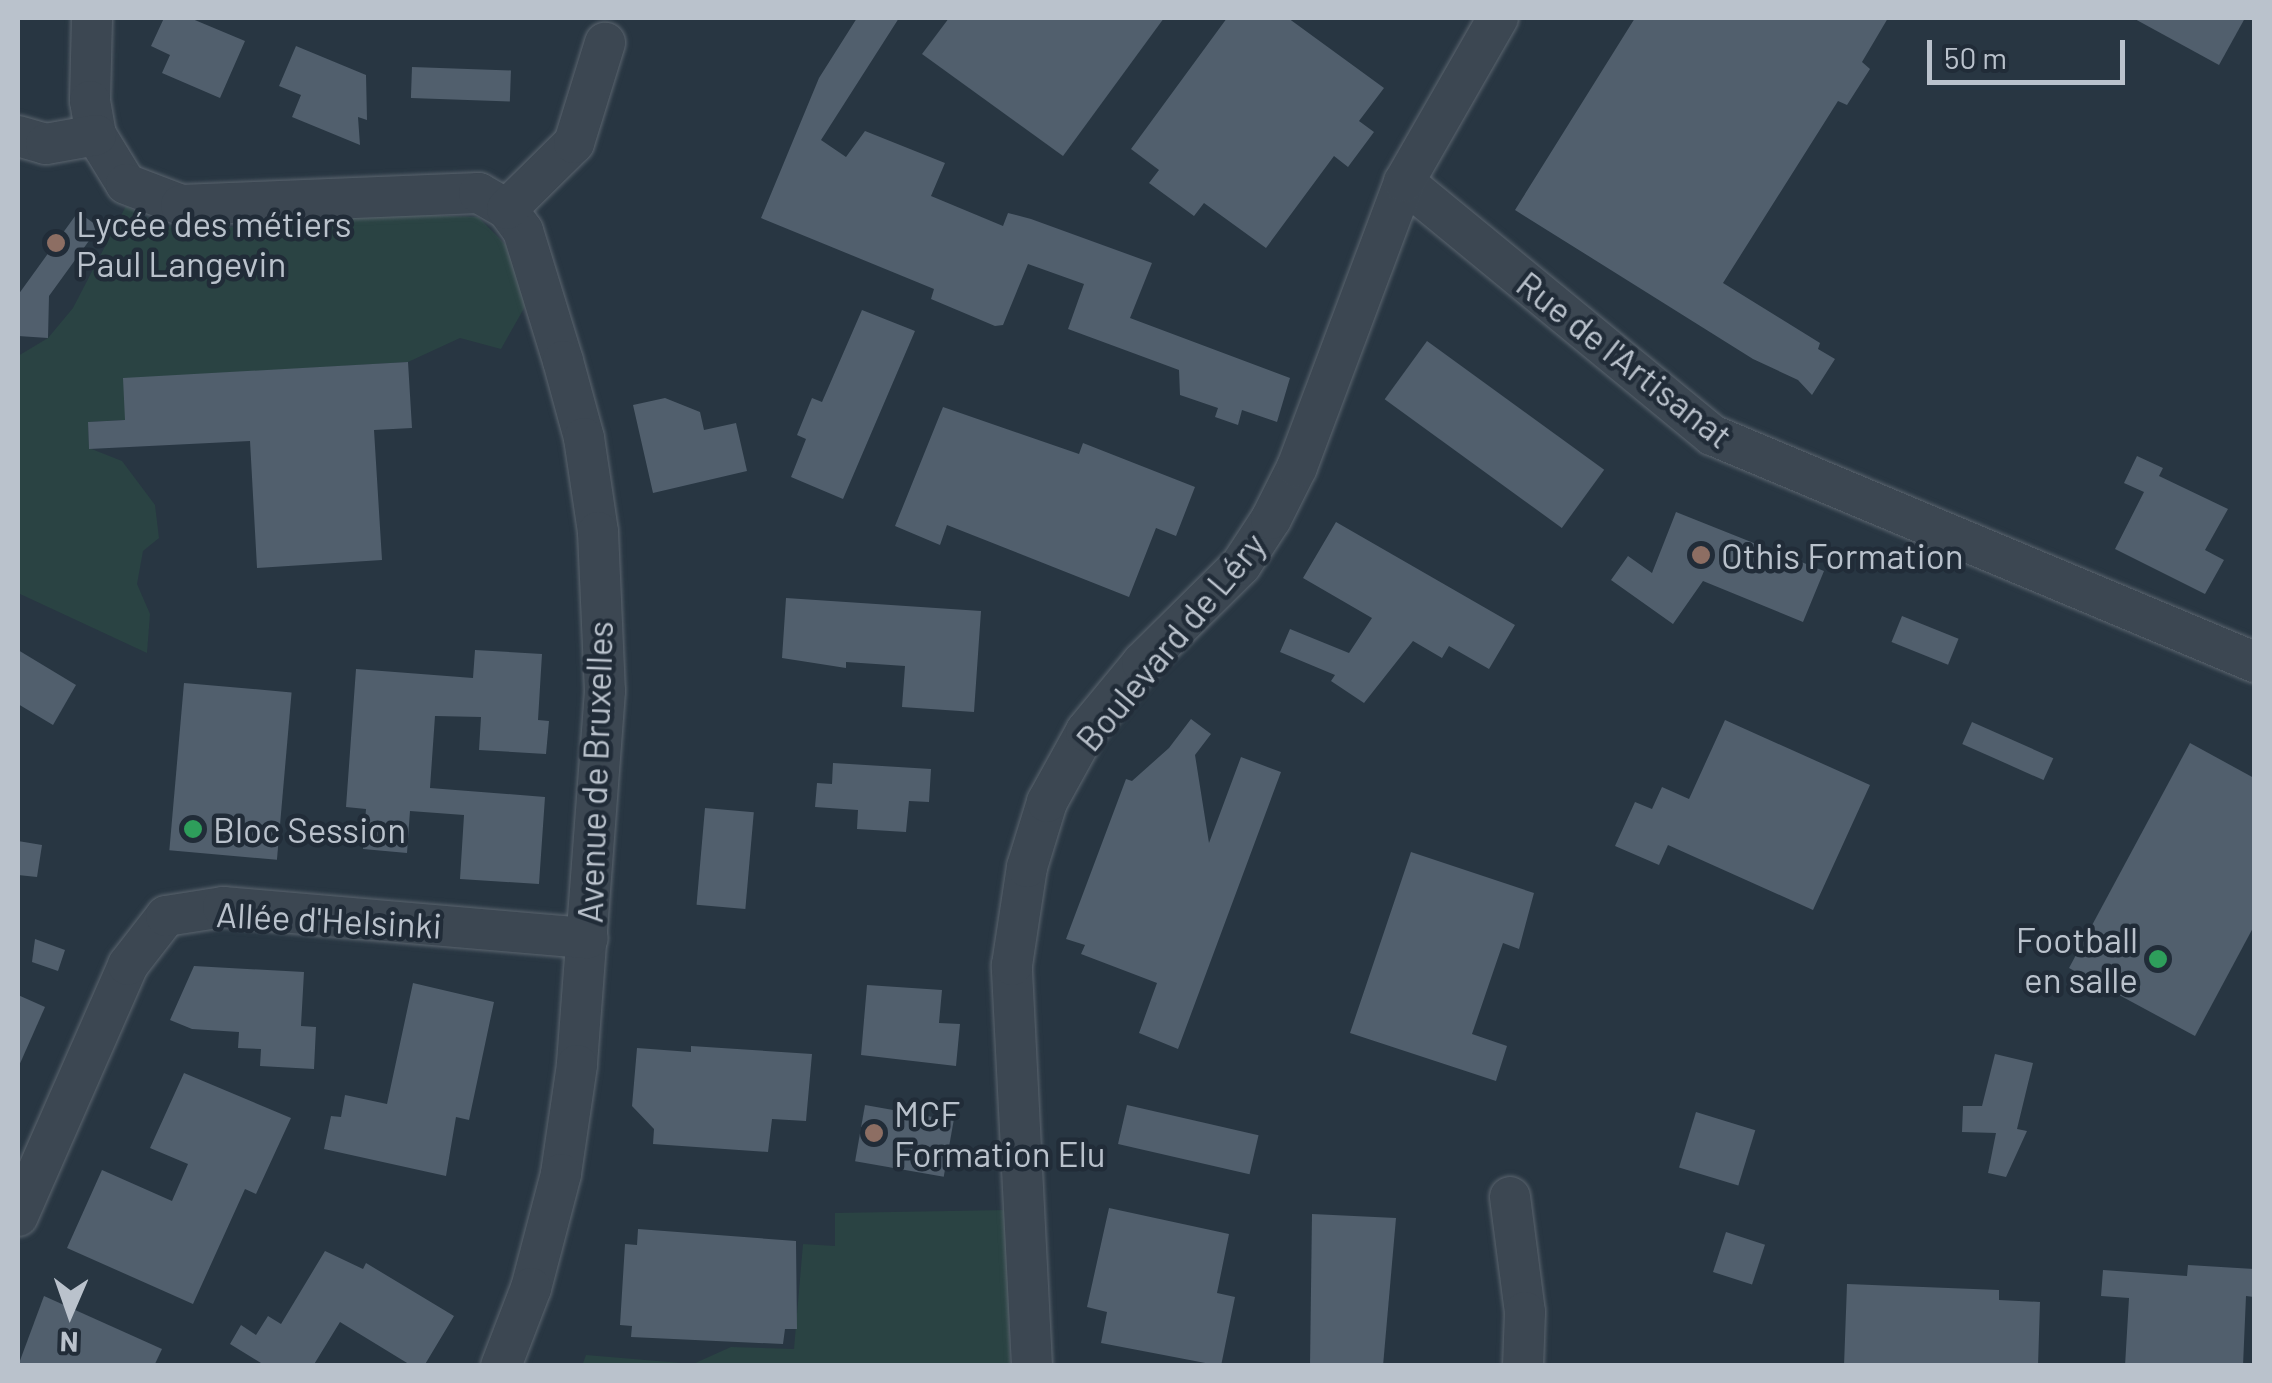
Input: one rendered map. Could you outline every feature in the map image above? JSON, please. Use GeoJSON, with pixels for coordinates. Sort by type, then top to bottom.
{"type":"FeatureCollection","features":[{"type":"Feature","properties":{"kind":"street"},"geometry":{"type":"LineString","coordinates":[[92,18],[90,101],[96,135],[126,184],[181,205],[430,192],[479,193],[507,209],[574,143],[604,42]]}},
{"type":"Feature","properties":{"kind":"street","name":"Boulevard de Léry"},"geometry":{"type":"LineString","coordinates":[[1032,1366],[1012,964],[1027,867],[1047,802],[1086,731],[1142,663],[1241,565],[1272,519],[1297,468],[1404,182],[1498,18]]}},
{"type":"Feature","properties":{"kind":"street"},"geometry":{"type":"LineString","coordinates":[[18,136],[46,144],[96,135]]}},
{"type":"Feature","properties":{"kind":"street","name":"Rue de l'Artisanat"},"geometry":{"type":"LineString","coordinates":[[1404,182],[1712,435],[2254,662]]}},
{"type":"Feature","properties":{"kind":"street","name":"Avenue de Bruxelles"},"geometry":{"type":"LineString","coordinates":[[501,1366],[531,1288],[560,1174],[588,938],[605,692],[598,532],[566,372],[523,231],[507,209]]}},
{"type":"Feature","properties":{"kind":"street","name":"Allée d'Helsinki"},"geometry":{"type":"LineString","coordinates":[[18,1216],[128,966],[166,916],[223,908],[588,938]]}},
{"type":"Feature","properties":{"kind":"street"},"geometry":{"type":"LineString","coordinates":[[1510,1196],[1525,1312],[1523,1366]]}},
{"type":"Feature","properties":{"kind":"green space"},"geometry":{"type":"Polygon","coordinates":[[[126,206],[163,226],[208,229],[393,214],[478,217],[506,245],[527,303],[501,349],[460,338],[408,362],[247,372],[125,420],[88,422],[89,448],[122,461],[155,505],[159,538],[143,551],[137,584],[150,614],[147,653],[18,593],[18,356],[48,338],[73,308],[126,206]]]}},
{"type":"Feature","properties":{"kind":"green space"},"geometry":{"type":"Polygon","coordinates":[[[1007,1210],[1010,1365],[582,1366],[586,1355],[693,1364],[731,1347],[794,1349],[803,1244],[835,1246],[835,1213],[1007,1210]]]}},
{"type":"Feature","properties":{"kind":"building"},"geometry":{"type":"Polygon","coordinates":[[[164,18],[190,18],[245,41],[220,98],[162,73],[170,55],[151,46],[164,18]]]}},
{"type":"Feature","properties":{"kind":"building"},"geometry":{"type":"Polygon","coordinates":[[[857,18],[899,18],[821,140],[846,157],[865,131],[945,163],[931,196],[1003,226],[1008,213],[1152,263],[1130,318],[1290,378],[1277,422],[1242,410],[1238,425],[1215,417],[1218,408],[1180,395],[1179,370],[1068,329],[1084,284],[1028,264],[1003,325],[995,326],[931,299],[934,289],[761,218],[819,78],[857,18]]]}},
{"type":"Feature","properties":{"kind":"building"},"geometry":{"type":"Polygon","coordinates":[[[949,18],[1164,18],[1063,156],[922,54],[949,18]]]}},
{"type":"Feature","properties":{"kind":"building"},"geometry":{"type":"Polygon","coordinates":[[[1227,18],[1288,18],[1384,88],[1359,121],[1374,132],[1348,167],[1334,156],[1266,248],[1204,203],[1194,216],[1149,183],[1159,170],[1131,149],[1227,18]]]}},
{"type":"Feature","properties":{"kind":"building"},"geometry":{"type":"Polygon","coordinates":[[[1635,18],[1888,18],[1862,62],[1870,69],[1847,105],[1838,101],[1723,283],[1820,343],[1818,349],[1835,359],[1812,395],[1798,380],[1753,359],[1515,210],[1635,18]]]}},
{"type":"Feature","properties":{"kind":"building"},"geometry":{"type":"Polygon","coordinates":[[[2133,18],[2245,18],[2219,65],[2133,18]]]}},
{"type":"Feature","properties":{"kind":"building"},"geometry":{"type":"Polygon","coordinates":[[[296,46],[366,75],[367,120],[358,117],[360,145],[292,117],[301,95],[279,86],[296,46]]]}},
{"type":"Feature","properties":{"kind":"building"},"geometry":{"type":"Polygon","coordinates":[[[412,67],[511,70],[510,101],[411,98],[412,67]]]}},
{"type":"Feature","properties":{"kind":"building"},"geometry":{"type":"Polygon","coordinates":[[[78,212],[99,227],[49,296],[48,338],[18,336],[18,295],[78,212]]]}},
{"type":"Feature","properties":{"kind":"building"},"geometry":{"type":"Polygon","coordinates":[[[862,310],[915,331],[843,499],[791,477],[806,439],[797,435],[812,398],[822,402],[862,310]]]}},
{"type":"Feature","properties":{"kind":"building"},"geometry":{"type":"Polygon","coordinates":[[[1427,341],[1604,470],[1562,528],[1385,399],[1427,341]]]}},
{"type":"Feature","properties":{"kind":"building"},"geometry":{"type":"Polygon","coordinates":[[[408,362],[412,428],[374,430],[382,560],[257,568],[250,441],[89,449],[88,422],[125,420],[123,378],[408,362]]]}},
{"type":"Feature","properties":{"kind":"building"},"geometry":{"type":"Polygon","coordinates":[[[665,398],[700,412],[704,430],[736,423],[747,471],[653,493],[633,405],[665,398]]]}},
{"type":"Feature","properties":{"kind":"building"},"geometry":{"type":"Polygon","coordinates":[[[943,407],[1079,454],[1083,443],[1195,487],[1176,536],[1156,528],[1129,597],[947,525],[940,545],[895,526],[943,407]]]}},
{"type":"Feature","properties":{"kind":"building"},"geometry":{"type":"Polygon","coordinates":[[[2137,456],[2163,468],[2159,476],[2228,509],[2205,550],[2224,560],[2205,594],[2115,549],[2144,492],[2124,483],[2137,456]]]}},
{"type":"Feature","properties":{"kind":"building"},"geometry":{"type":"Polygon","coordinates":[[[1676,512],[1824,571],[1803,622],[1703,581],[1673,624],[1611,580],[1628,556],[1652,573],[1676,512]]]}},
{"type":"Feature","properties":{"kind":"building"},"geometry":{"type":"Polygon","coordinates":[[[1336,522],[1515,625],[1489,669],[1449,646],[1442,658],[1413,641],[1364,703],[1331,681],[1335,675],[1280,652],[1290,629],[1349,653],[1372,618],[1303,578],[1336,522]]]}},
{"type":"Feature","properties":{"kind":"building"},"geometry":{"type":"Polygon","coordinates":[[[786,598],[981,611],[974,712],[902,707],[905,666],[846,662],[846,668],[782,658],[786,598]]]}},
{"type":"Feature","properties":{"kind":"building"},"geometry":{"type":"Polygon","coordinates":[[[1902,616],[1959,639],[1948,665],[1892,642],[1902,616]]]}},
{"type":"Feature","properties":{"kind":"building"},"geometry":{"type":"Polygon","coordinates":[[[18,650],[76,685],[53,725],[18,704],[18,650]]]}},
{"type":"Feature","properties":{"kind":"building"},"geometry":{"type":"Polygon","coordinates":[[[475,650],[542,654],[538,720],[549,721],[546,754],[479,750],[481,717],[435,716],[430,788],[545,797],[539,884],[460,879],[464,815],[410,811],[407,853],[363,849],[366,809],[346,807],[356,669],[473,678],[475,650]]]}},
{"type":"Feature","properties":{"kind":"building"},"geometry":{"type":"Polygon","coordinates":[[[184,683],[292,692],[277,860],[169,850],[184,683]]]}},
{"type":"Feature","properties":{"kind":"building"},"geometry":{"type":"Polygon","coordinates":[[[1191,719],[1211,734],[1195,755],[1209,843],[1241,757],[1281,772],[1178,1049],[1139,1033],[1157,983],[1081,954],[1085,945],[1066,939],[1126,779],[1132,781],[1169,748],[1191,719]]]}},
{"type":"Feature","properties":{"kind":"building"},"geometry":{"type":"Polygon","coordinates":[[[1725,720],[1870,785],[1813,910],[1668,845],[1659,865],[1615,846],[1635,802],[1652,809],[1662,787],[1689,799],[1725,720]]]}},
{"type":"Feature","properties":{"kind":"building"},"geometry":{"type":"Polygon","coordinates":[[[1972,722],[2053,758],[2044,780],[1962,744],[1972,722]]]}},
{"type":"Feature","properties":{"kind":"building"},"geometry":{"type":"Polygon","coordinates":[[[2190,743],[2254,778],[2254,926],[2195,1036],[2069,968],[2190,743]]]}},
{"type":"Feature","properties":{"kind":"building"},"geometry":{"type":"Polygon","coordinates":[[[833,763],[931,769],[929,802],[909,801],[906,832],[857,829],[858,810],[815,807],[817,783],[832,784],[833,763]]]}},
{"type":"Feature","properties":{"kind":"building"},"geometry":{"type":"Polygon","coordinates":[[[705,808],[754,812],[745,909],[697,905],[705,808]]]}},
{"type":"Feature","properties":{"kind":"building"},"geometry":{"type":"Polygon","coordinates":[[[18,841],[42,845],[37,877],[18,875],[18,841]]]}},
{"type":"Feature","properties":{"kind":"building"},"geometry":{"type":"Polygon","coordinates":[[[1411,852],[1534,893],[1519,949],[1503,943],[1472,1034],[1507,1046],[1496,1081],[1350,1033],[1411,852]]]}},
{"type":"Feature","properties":{"kind":"building"},"geometry":{"type":"Polygon","coordinates":[[[35,939],[65,950],[58,971],[32,962],[35,939]]]}},
{"type":"Feature","properties":{"kind":"building"},"geometry":{"type":"Polygon","coordinates":[[[194,966],[304,972],[301,1026],[316,1027],[314,1069],[260,1066],[261,1049],[238,1048],[239,1032],[192,1029],[170,1020],[194,966]]]}},
{"type":"Feature","properties":{"kind":"building"},"geometry":{"type":"Polygon","coordinates":[[[413,983],[494,1002],[469,1120],[456,1117],[446,1176],[324,1149],[331,1116],[341,1117],[345,1095],[387,1104],[413,983]]]}},
{"type":"Feature","properties":{"kind":"building"},"geometry":{"type":"Polygon","coordinates":[[[867,985],[942,990],[939,1023],[960,1024],[956,1066],[861,1055],[867,985]]]}},
{"type":"Feature","properties":{"kind":"building"},"geometry":{"type":"Polygon","coordinates":[[[18,995],[45,1007],[18,1068],[18,995]]]}},
{"type":"Feature","properties":{"kind":"building"},"geometry":{"type":"Polygon","coordinates":[[[691,1046],[812,1054],[806,1121],[772,1119],[768,1152],[653,1144],[654,1129],[632,1106],[637,1048],[691,1052],[691,1046]]]}},
{"type":"Feature","properties":{"kind":"building"},"geometry":{"type":"Polygon","coordinates":[[[1995,1054],[2033,1063],[2017,1129],[2027,1131],[2006,1177],[1988,1173],[1996,1133],[1962,1132],[1963,1106],[1982,1106],[1995,1054]]]}},
{"type":"Feature","properties":{"kind":"building"},"geometry":{"type":"Polygon","coordinates":[[[184,1073],[291,1118],[256,1194],[245,1189],[193,1304],[67,1248],[102,1170],[172,1201],[188,1164],[150,1148],[184,1073]]]}},
{"type":"Feature","properties":{"kind":"building"},"geometry":{"type":"Polygon","coordinates":[[[865,1105],[954,1121],[944,1177],[855,1161],[865,1105]]]}},
{"type":"Feature","properties":{"kind":"building"},"geometry":{"type":"Polygon","coordinates":[[[1127,1105],[1259,1135],[1250,1174],[1118,1144],[1127,1105]]]}},
{"type":"Feature","properties":{"kind":"building"},"geometry":{"type":"Polygon","coordinates":[[[1696,1112],[1755,1130],[1738,1186],[1679,1167],[1696,1112]]]}},
{"type":"Feature","properties":{"kind":"building"},"geometry":{"type":"Polygon","coordinates":[[[1109,1208],[1229,1234],[1217,1293],[1235,1297],[1221,1366],[1101,1343],[1107,1312],[1087,1307],[1109,1208]]]}},
{"type":"Feature","properties":{"kind":"building"},"geometry":{"type":"Polygon","coordinates":[[[1312,1214],[1396,1218],[1383,1366],[1310,1366],[1312,1214]]]}},
{"type":"Feature","properties":{"kind":"building"},"geometry":{"type":"Polygon","coordinates":[[[638,1229],[796,1241],[797,1329],[785,1329],[783,1344],[631,1337],[632,1326],[620,1325],[625,1244],[637,1245],[638,1229]]]}},
{"type":"Feature","properties":{"kind":"building"},"geometry":{"type":"Polygon","coordinates":[[[1726,1232],[1765,1245],[1752,1285],[1713,1272],[1726,1232]]]}},
{"type":"Feature","properties":{"kind":"building"},"geometry":{"type":"Polygon","coordinates":[[[325,1251],[363,1269],[366,1263],[454,1316],[424,1366],[412,1366],[340,1322],[313,1366],[266,1366],[230,1344],[241,1325],[256,1335],[268,1316],[281,1324],[325,1251]]]}},
{"type":"Feature","properties":{"kind":"building"},"geometry":{"type":"Polygon","coordinates":[[[2188,1265],[2254,1269],[2254,1297],[2246,1296],[2243,1366],[2125,1366],[2129,1298],[2101,1296],[2103,1270],[2187,1276],[2188,1265]]]}},
{"type":"Feature","properties":{"kind":"building"},"geometry":{"type":"Polygon","coordinates":[[[1847,1284],[1999,1290],[1999,1300],[2040,1302],[2038,1366],[1844,1366],[1847,1284]]]}},
{"type":"Feature","properties":{"kind":"building"},"geometry":{"type":"Polygon","coordinates":[[[44,1296],[162,1349],[154,1366],[18,1366],[44,1296]]]}},
{"type":"Feature","properties":{"kind":"place","name":"Lycée des métiers Paul Langevin"},"geometry":{"type":"Point","coordinates":[56,243]}},
{"type":"Feature","properties":{"kind":"place","name":"Othis Formation"},"geometry":{"type":"Point","coordinates":[1701,555]}},
{"type":"Feature","properties":{"kind":"place","name":"Bloc Session"},"geometry":{"type":"Point","coordinates":[193,829]}},
{"type":"Feature","properties":{"kind":"place","name":"Football en salle"},"geometry":{"type":"Point","coordinates":[2158,959]}},
{"type":"Feature","properties":{"kind":"place","name":"MCF Formation Elu"},"geometry":{"type":"Point","coordinates":[874,1133]}}]}
